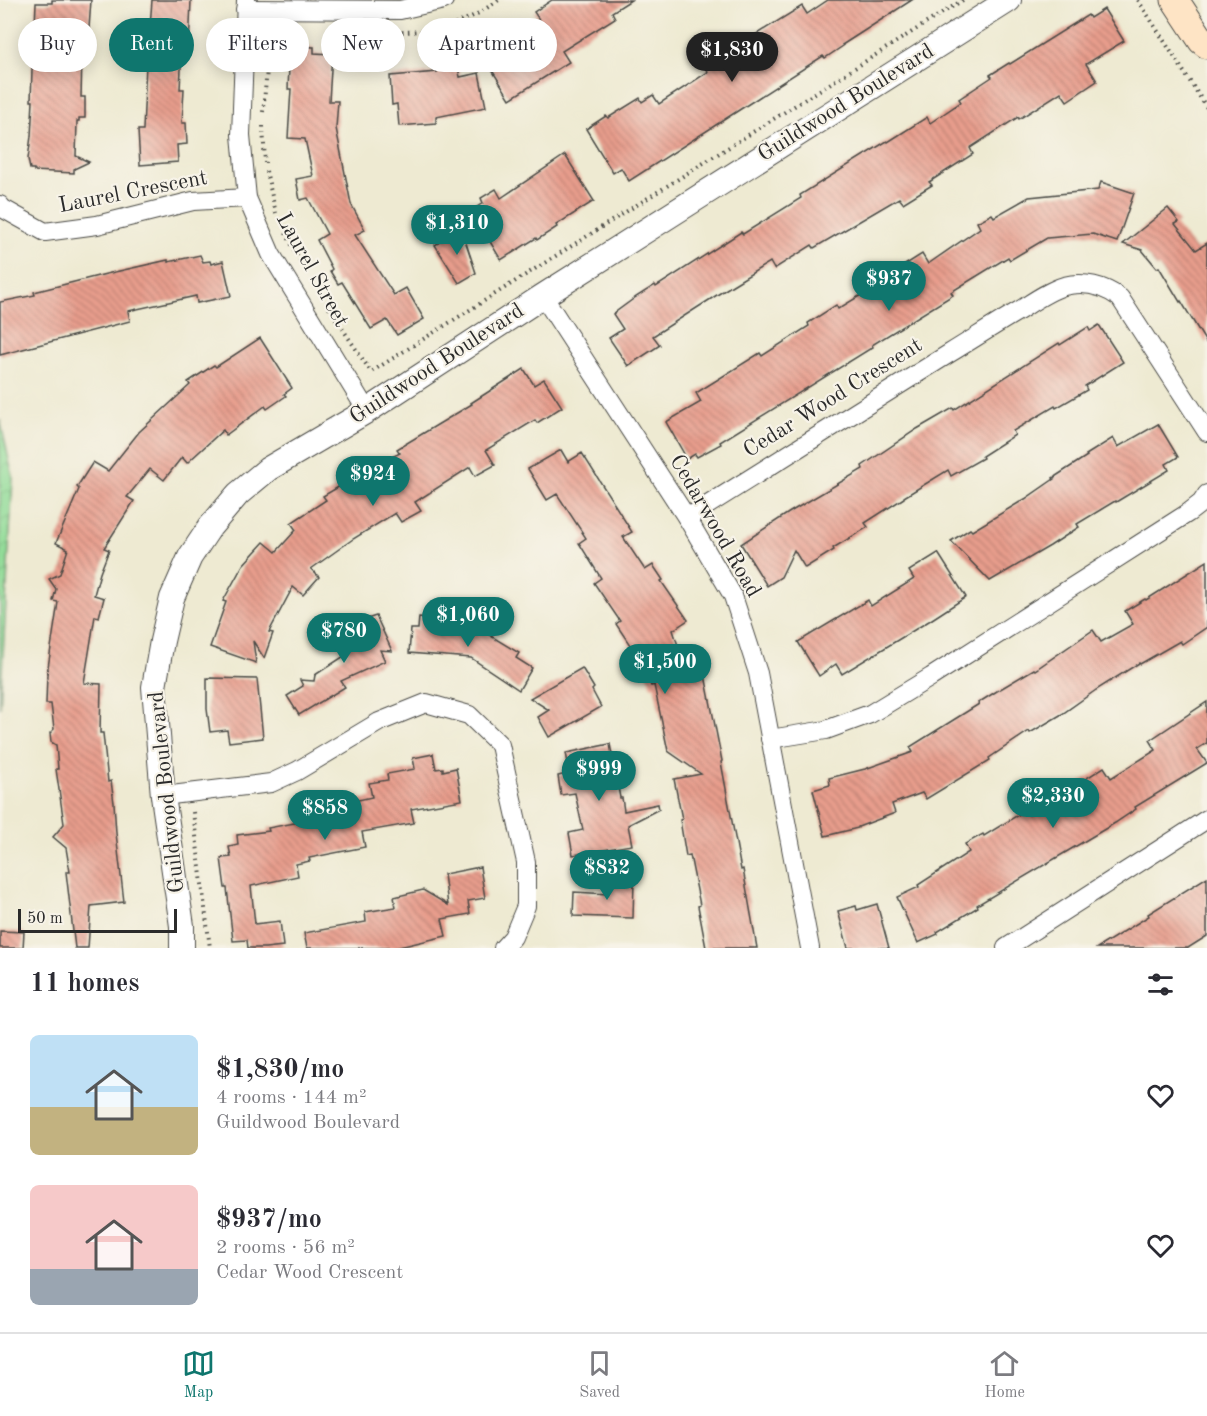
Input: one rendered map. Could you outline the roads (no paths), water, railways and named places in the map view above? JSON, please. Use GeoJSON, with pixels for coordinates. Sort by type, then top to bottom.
{"type":"FeatureCollection","features":[{"type":"Feature","properties":{"kind":"main road"},"geometry":{"type":"LineString","coordinates":[[1175,0],[1207,45]]}},
{"type":"Feature","properties":{"kind":"street"},"geometry":{"type":"LineString","coordinates":[[245,4],[400,10],[444,0]]}},
{"type":"Feature","properties":{"kind":"street","name":"Guildwood Boulevard"},"geometry":{"type":"LineString","coordinates":[[182,948],[182,926],[163,796],[154,687],[172,598],[190,557],[210,527],[238,494],[268,470],[367,411],[543,296],[1009,0]]}},
{"type":"Feature","properties":{"kind":"street","name":"Laurel Street"},"geometry":{"type":"LineString","coordinates":[[245,4],[241,135],[247,198],[271,254],[367,411]]}},
{"type":"Feature","properties":{"kind":"street","name":"Laurel Crescent"},"geometry":{"type":"LineString","coordinates":[[0,205],[45,232],[97,225],[193,201],[247,198]]}},
{"type":"Feature","properties":{"kind":"street","name":"Cedar Wood Crescent"},"geometry":{"type":"LineString","coordinates":[[687,518],[1050,291],[1064,286],[1090,285],[1111,292],[1120,298],[1207,432]]}},
{"type":"Feature","properties":{"kind":"street","name":"Cedarwood Road"},"geometry":{"type":"LineString","coordinates":[[543,296],[687,518],[733,596],[758,673],[810,948]]}},
{"type":"Feature","properties":{"kind":"street"},"geometry":{"type":"LineString","coordinates":[[770,739],[826,730],[870,714],[1188,513],[1201,503],[1207,494]]}},
{"type":"Feature","properties":{"kind":"street"},"geometry":{"type":"LineString","coordinates":[[163,796],[271,783],[297,771],[379,722],[426,703],[469,715],[500,745],[526,862],[526,906],[513,937],[503,948]]}},
{"type":"Feature","properties":{"kind":"street"},"geometry":{"type":"LineString","coordinates":[[1006,948],[1207,819]]}}]}
